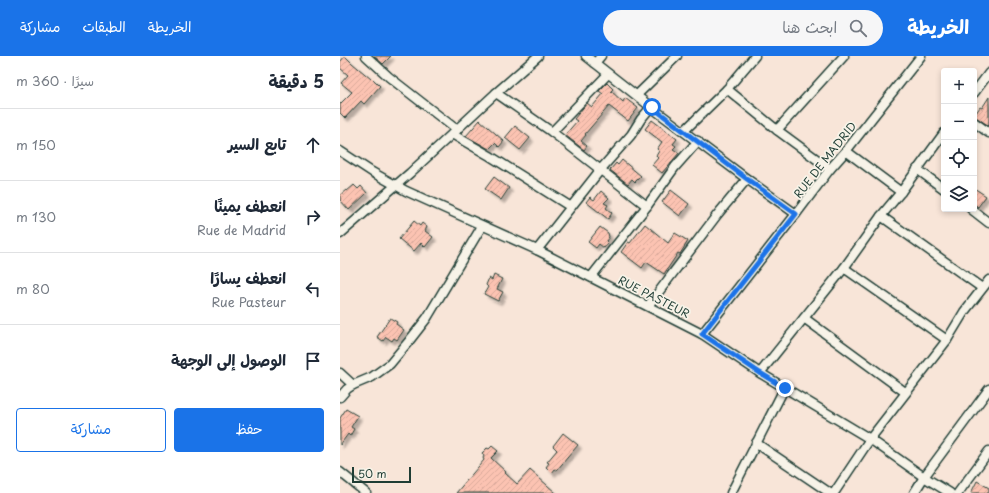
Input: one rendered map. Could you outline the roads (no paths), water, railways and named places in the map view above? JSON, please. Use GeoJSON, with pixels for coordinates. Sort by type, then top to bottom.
{"type":"FeatureCollection","features":[{"type":"Feature","properties":{"kind":"street"},"geometry":{"type":"LineString","coordinates":[[366,56],[454,132],[571,207]]}},
{"type":"Feature","properties":{"kind":"street"},"geometry":{"type":"LineString","coordinates":[[340,234],[538,56]]}},
{"type":"Feature","properties":{"kind":"street"},"geometry":{"type":"LineString","coordinates":[[586,56],[747,179],[796,214]]}},
{"type":"Feature","properties":{"kind":"street"},"geometry":{"type":"LineString","coordinates":[[595,63],[601,56]]}},
{"type":"Feature","properties":{"kind":"street"},"geometry":{"type":"LineString","coordinates":[[637,95],[677,56]]}},
{"type":"Feature","properties":{"kind":"street"},"geometry":{"type":"LineString","coordinates":[[684,131],[727,89],[755,56]]}},
{"type":"Feature","properties":{"kind":"street"},"geometry":{"type":"LineString","coordinates":[[777,130],[844,56]]}},
{"type":"Feature","properties":{"kind":"street","name":"RUE DE MADRID"},"geometry":{"type":"LineString","coordinates":[[702,334],[830,169],[921,56]]}},
{"type":"Feature","properties":{"kind":"street"},"geometry":{"type":"LineString","coordinates":[[977,89],[989,73]]}},
{"type":"Feature","properties":{"kind":"street"},"geometry":{"type":"LineString","coordinates":[[552,132],[608,74]]}},
{"type":"Feature","properties":{"kind":"street"},"geometry":{"type":"LineString","coordinates":[[727,89],[777,130],[830,169]]}},
{"type":"Feature","properties":{"kind":"street"},"geometry":{"type":"LineString","coordinates":[[496,93],[552,132],[647,206]]}},
{"type":"Feature","properties":{"kind":"street"},"geometry":{"type":"LineString","coordinates":[[537,250],[652,107]]}},
{"type":"Feature","properties":{"kind":"street"},"geometry":{"type":"LineString","coordinates":[[977,124],[989,133]]}},
{"type":"Feature","properties":{"kind":"street"},"geometry":{"type":"LineString","coordinates":[[760,373],[844,268],[881,216],[901,192],[941,137]]}},
{"type":"Feature","properties":{"kind":"street"},"geometry":{"type":"LineString","coordinates":[[592,277],[676,167],[698,141]]}},
{"type":"Feature","properties":{"kind":"street","name":"RUE PASTEUR"},"geometry":{"type":"LineString","coordinates":[[340,151],[395,186],[537,250],[702,334],[760,373],[870,439],[924,477],[950,493]]}},
{"type":"Feature","properties":{"kind":"street"},"geometry":{"type":"LineString","coordinates":[[846,151],[901,192]]}},
{"type":"Feature","properties":{"kind":"street"},"geometry":{"type":"LineString","coordinates":[[918,169],[941,187]]}},
{"type":"Feature","properties":{"kind":"street"},"geometry":{"type":"LineString","coordinates":[[648,306],[717,215],[747,179]]}},
{"type":"Feature","properties":{"kind":"street"},"geometry":{"type":"LineString","coordinates":[[975,212],[989,223]]}},
{"type":"Feature","properties":{"kind":"street"},"geometry":{"type":"LineString","coordinates":[[881,216],[982,288]]}},
{"type":"Feature","properties":{"kind":"street"},"geometry":{"type":"LineString","coordinates":[[340,397],[346,389],[372,377],[390,364],[427,318],[482,226]]}},
{"type":"Feature","properties":{"kind":"street"},"geometry":{"type":"LineString","coordinates":[[844,268],[946,340]]}},
{"type":"Feature","properties":{"kind":"street"},"geometry":{"type":"LineString","coordinates":[[834,493],[870,439],[946,340],[964,312],[989,280]]}},
{"type":"Feature","properties":{"kind":"street"},"geometry":{"type":"LineString","coordinates":[[804,318],[906,392]]}},
{"type":"Feature","properties":{"kind":"street"},"geometry":{"type":"LineString","coordinates":[[340,373],[354,384]]}},
{"type":"Feature","properties":{"kind":"street"},"geometry":{"type":"LineString","coordinates":[[732,493],[785,388]]}},
{"type":"Feature","properties":{"kind":"street"},"geometry":{"type":"LineString","coordinates":[[914,493],[924,477],[989,389]]}},
{"type":"Feature","properties":{"kind":"street"},"geometry":{"type":"LineString","coordinates":[[756,443],[830,493]]}},
{"type":"Feature","properties":{"kind":"street"},"geometry":{"type":"LineString","coordinates":[[958,493],[989,451]]}},
{"type":"Feature","properties":{"kind":"street"},"geometry":{"type":"LineString","coordinates":[[340,472],[361,491]]}}]}
